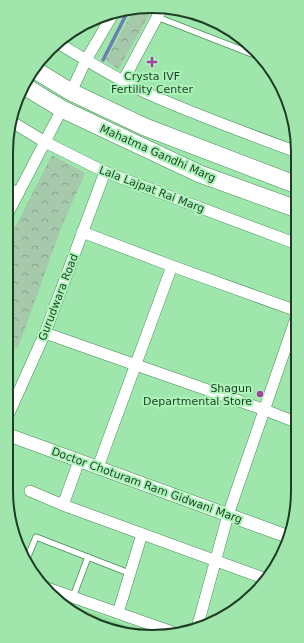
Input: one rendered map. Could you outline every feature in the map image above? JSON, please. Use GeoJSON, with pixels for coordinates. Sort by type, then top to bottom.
{"type":"FeatureCollection","features":[{"type":"Feature","properties":{"kind":"main road","name":"Mahatma Gandhi Marg"},"geometry":{"type":"LineString","coordinates":[[38,72],[71,92],[145,127],[291,183]]}},
{"type":"Feature","properties":{"kind":"main road","name":"Mahatma Gandhi Marg"},"geometry":{"type":"LineString","coordinates":[[29,89],[62,109],[200,174],[291,207]]}},
{"type":"Feature","properties":{"kind":"street"},"geometry":{"type":"LineString","coordinates":[[123,81],[159,13]]}},
{"type":"Feature","properties":{"kind":"street"},"geometry":{"type":"LineString","coordinates":[[71,92],[86,60],[110,19]]}},
{"type":"Feature","properties":{"kind":"street"},"geometry":{"type":"LineString","coordinates":[[62,45],[123,81],[151,95],[195,114],[291,150]]}},
{"type":"Feature","properties":{"kind":"street"},"geometry":{"type":"LineString","coordinates":[[13,204],[62,109]]}},
{"type":"Feature","properties":{"kind":"street","name":"Lala Lajpat Rai Marg"},"geometry":{"type":"LineString","coordinates":[[16,124],[45,142],[105,172],[291,242]]}},
{"type":"Feature","properties":{"kind":"street","name":"Gurudwara Road"},"geometry":{"type":"LineString","coordinates":[[13,404],[45,333],[105,172]]}},
{"type":"Feature","properties":{"kind":"street"},"geometry":{"type":"LineString","coordinates":[[13,191],[18,194]]}},
{"type":"Feature","properties":{"kind":"street"},"geometry":{"type":"LineString","coordinates":[[82,232],[291,309]]}},
{"type":"Feature","properties":{"kind":"street"},"geometry":{"type":"LineString","coordinates":[[98,467],[172,266]]}},
{"type":"Feature","properties":{"kind":"street"},"geometry":{"type":"LineString","coordinates":[[45,333],[291,420]]}},
{"type":"Feature","properties":{"kind":"street"},"geometry":{"type":"LineString","coordinates":[[199,621],[228,515],[291,334]]}},
{"type":"Feature","properties":{"kind":"street","name":"Doctor Choturam Ram Gidwani Marg"},"geometry":{"type":"LineString","coordinates":[[13,437],[284,535]]}},
{"type":"Feature","properties":{"kind":"street"},"geometry":{"type":"LineString","coordinates":[[63,505],[79,461]]}},
{"type":"Feature","properties":{"kind":"street"},"geometry":{"type":"LineString","coordinates":[[30,491],[63,505],[261,577]]}},
{"type":"Feature","properties":{"kind":"street"},"geometry":{"type":"LineString","coordinates":[[118,613],[142,534]]}},
{"type":"Feature","properties":{"kind":"street"},"geometry":{"type":"LineString","coordinates":[[57,591],[165,629]]}},
{"type":"Feature","properties":{"kind":"lane"},"geometry":{"type":"LineString","coordinates":[[159,13],[247,51]]}},
{"type":"Feature","properties":{"kind":"lane"},"geometry":{"type":"LineString","coordinates":[[29,554],[36,537],[130,573]]}},
{"type":"Feature","properties":{"kind":"lane"},"geometry":{"type":"LineString","coordinates":[[73,597],[88,557]]}},
{"type":"Feature","properties":{"kind":"shaded area"},"geometry":{"type":"Polygon","coordinates":[[[74,607],[137,629],[107,623],[74,607]]]}},
{"type":"Feature","properties":{"kind":"green space"},"geometry":{"type":"Polygon","coordinates":[[[150,13],[119,69],[105,61],[131,15],[150,13]]]}},
{"type":"Feature","properties":{"kind":"green space"},"geometry":{"type":"Polygon","coordinates":[[[52,155],[85,173],[60,231],[18,348],[13,346],[13,231],[52,155]]]}},
{"type":"Feature","properties":{"kind":"waterway"},"geometry":{"type":"LineString","coordinates":[[103,60],[126,16]]}},
{"type":"Feature","properties":{"kind":"place","name":"Crysta IVF Fertility Center"},"geometry":{"type":"Point","coordinates":[152,62]}},
{"type":"Feature","properties":{"kind":"place","name":"Shagun Departmental Store"},"geometry":{"type":"Point","coordinates":[260,394]}}]}
